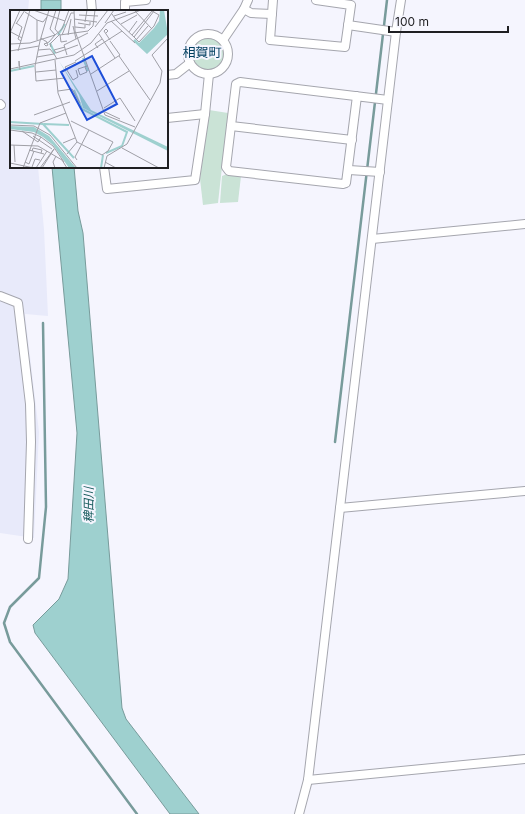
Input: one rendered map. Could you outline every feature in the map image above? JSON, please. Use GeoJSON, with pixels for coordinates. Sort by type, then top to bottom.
{"type":"FeatureCollection","features":[{"type":"Feature","properties":{"kind":"street"},"geometry":{"type":"LineString","coordinates":[[91,0],[92,10]]}},
{"type":"Feature","properties":{"kind":"street"},"geometry":{"type":"LineString","coordinates":[[125,10],[124,2],[146,0]]}},
{"type":"Feature","properties":{"kind":"street"},"geometry":{"type":"LineString","coordinates":[[223,40],[248,0]]}},
{"type":"Feature","properties":{"kind":"street"},"geometry":{"type":"LineString","coordinates":[[273,0],[270,40],[345,47],[351,5],[316,0]]}},
{"type":"Feature","properties":{"kind":"street"},"geometry":{"type":"LineString","coordinates":[[299,814],[308,780],[372,239],[376,172],[392,31],[401,0]]}},
{"type":"Feature","properties":{"kind":"street"},"geometry":{"type":"LineString","coordinates":[[244,8],[251,13],[272,14]]}},
{"type":"Feature","properties":{"kind":"street"},"geometry":{"type":"LineString","coordinates":[[348,25],[392,31]]}},
{"type":"Feature","properties":{"kind":"street"},"geometry":{"type":"LineString","coordinates":[[205,34],[212,34],[223,40],[228,52],[228,59],[221,70],[209,74],[202,73],[196,70],[190,62],[188,52],[193,40],[205,34]]}},
{"type":"Feature","properties":{"kind":"street"},"geometry":{"type":"LineString","coordinates":[[168,75],[176,74],[190,62]]}},
{"type":"Feature","properties":{"kind":"street"},"geometry":{"type":"LineString","coordinates":[[104,168],[107,188],[195,180],[205,114],[209,74]]}},
{"type":"Feature","properties":{"kind":"street"},"geometry":{"type":"LineString","coordinates":[[357,96],[349,170],[346,183],[343,184],[229,171],[226,168],[236,84],[240,82],[384,99]]}},
{"type":"Feature","properties":{"kind":"street"},"geometry":{"type":"LineString","coordinates":[[168,118],[205,114]]}},
{"type":"Feature","properties":{"kind":"street"},"geometry":{"type":"LineString","coordinates":[[231,126],[352,140]]}},
{"type":"Feature","properties":{"kind":"street"},"geometry":{"type":"LineString","coordinates":[[349,170],[376,172]]}},
{"type":"Feature","properties":{"kind":"street"},"geometry":{"type":"LineString","coordinates":[[372,239],[525,224]]}},
{"type":"Feature","properties":{"kind":"street"},"geometry":{"type":"LineString","coordinates":[[0,296],[18,303],[30,404],[31,442],[28,538]]}},
{"type":"Feature","properties":{"kind":"street"},"geometry":{"type":"LineString","coordinates":[[340,508],[525,491]]}},
{"type":"Feature","properties":{"kind":"street"},"geometry":{"type":"LineString","coordinates":[[308,780],[525,759]]}},
{"type":"Feature","properties":{"kind":"shaded area"},"geometry":{"type":"Polygon","coordinates":[[[0,0],[29,0],[28,10],[10,10],[10,168],[38,168],[44,229],[48,316],[25,314],[39,432],[34,538],[0,533],[0,0]]]}},
{"type":"Feature","properties":{"kind":"shaded area"},"geometry":{"type":"Polygon","coordinates":[[[212,36],[221,41],[225,46],[225,60],[221,65],[216,69],[206,70],[202,69],[193,60],[192,50],[193,46],[202,37],[212,36]]]}},
{"type":"Feature","properties":{"kind":"shaded area"},"geometry":{"type":"Polygon","coordinates":[[[209,110],[228,113],[218,203],[203,205],[200,179],[209,110]]]}},
{"type":"Feature","properties":{"kind":"shaded area"},"geometry":{"type":"Polygon","coordinates":[[[227,174],[241,176],[238,202],[220,203],[222,176],[227,174]]]}},
{"type":"Feature","properties":{"kind":"water"},"geometry":{"type":"Polygon","coordinates":[[[41,0],[61,0],[61,10],[41,10],[41,0]]]}},
{"type":"Feature","properties":{"kind":"water","name":"稗田川"},"geometry":{"type":"Polygon","coordinates":[[[52,168],[74,168],[78,211],[83,233],[122,708],[126,719],[199,814],[170,814],[35,633],[33,625],[59,599],[68,579],[77,433],[52,168]]]}},
{"type":"Feature","properties":{"kind":"waterway"},"geometry":{"type":"LineString","coordinates":[[335,442],[387,0]]}},
{"type":"Feature","properties":{"kind":"waterway"},"geometry":{"type":"LineString","coordinates":[[43,323],[46,507],[39,578],[10,607],[4,623],[10,642],[137,814]]}},
{"type":"Feature","properties":{"kind":"district","name":"相賀町"},"geometry":{"type":"Point","coordinates":[202,52]}}]}
